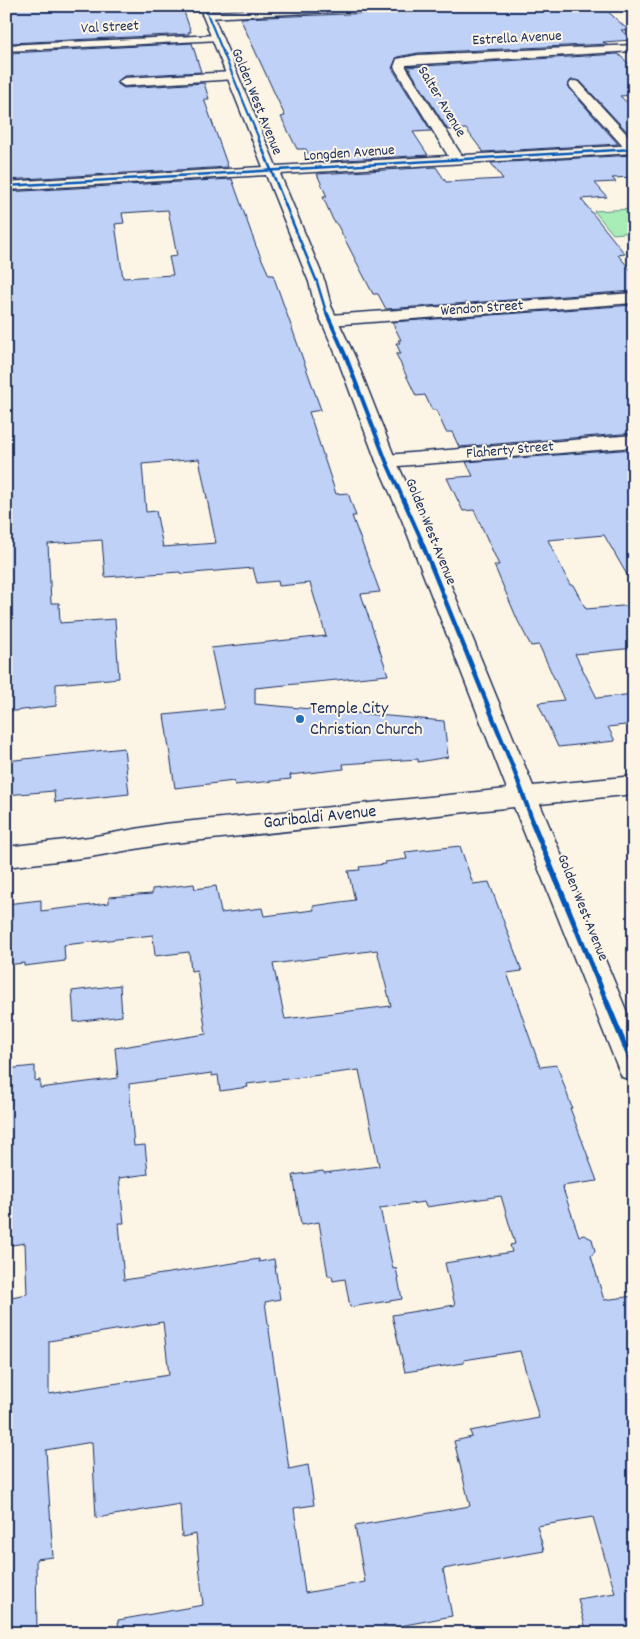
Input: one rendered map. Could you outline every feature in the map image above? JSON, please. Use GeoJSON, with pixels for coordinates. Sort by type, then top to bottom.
{"type":"FeatureCollection","features":[{"type":"Feature","properties":{"kind":"street"},"geometry":{"type":"LineString","coordinates":[[206,10],[391,6]]}},
{"type":"Feature","properties":{"kind":"street","name":"Golden West Avenue"},"geometry":{"type":"LineString","coordinates":[[206,10],[317,282],[323,306],[386,461],[413,520],[634,1068]]}},
{"type":"Feature","properties":{"kind":"street","name":"Val Street"},"geometry":{"type":"LineString","coordinates":[[6,48],[216,38]]}},
{"type":"Feature","properties":{"kind":"street","name":"Estrella Avenue"},"geometry":{"type":"LineString","coordinates":[[401,62],[418,59],[634,48]]}},
{"type":"Feature","properties":{"kind":"street","name":"Salter Avenue"},"geometry":{"type":"LineString","coordinates":[[401,62],[400,67],[458,159]]}},
{"type":"Feature","properties":{"kind":"street"},"geometry":{"type":"LineString","coordinates":[[124,82],[232,76]]}},
{"type":"Feature","properties":{"kind":"street"},"geometry":{"type":"LineString","coordinates":[[575,85],[634,149]]}},
{"type":"Feature","properties":{"kind":"street","name":"Longden Avenue"},"geometry":{"type":"LineString","coordinates":[[6,186],[634,149]]}},
{"type":"Feature","properties":{"kind":"street","name":"Wendon Street"},"geometry":{"type":"LineString","coordinates":[[330,320],[634,298]]}},
{"type":"Feature","properties":{"kind":"street","name":"Flaherty Street"},"geometry":{"type":"LineString","coordinates":[[386,461],[634,441]]}},
{"type":"Feature","properties":{"kind":"street","name":"Garibaldi Avenue"},"geometry":{"type":"LineString","coordinates":[[6,857],[90,847],[164,834],[634,784]]}},
{"type":"Feature","properties":{"kind":"green space"},"geometry":{"type":"Polygon","coordinates":[[[631,209],[634,212],[634,232],[613,234],[594,211],[631,209]]]}},
{"type":"Feature","properties":{"kind":"building"},"geometry":{"type":"Polygon","coordinates":[[[9,6],[182,6],[191,32],[188,32],[189,34],[11,43],[6,12],[9,11],[9,6]]]}},
{"type":"Feature","properties":{"kind":"building"},"geometry":{"type":"Polygon","coordinates":[[[602,6],[628,30],[621,30],[632,40],[603,42],[607,44],[418,53],[397,57],[392,68],[431,131],[413,132],[428,155],[312,162],[306,149],[297,149],[281,117],[285,116],[240,18],[602,6]]]}},
{"type":"Feature","properties":{"kind":"building"},"geometry":{"type":"Polygon","coordinates":[[[192,43],[201,72],[124,76],[116,83],[124,88],[204,83],[209,99],[204,99],[228,167],[6,180],[6,104],[12,104],[12,53],[192,43]]]}},
{"type":"Feature","properties":{"kind":"building"},"geometry":{"type":"Polygon","coordinates":[[[618,54],[634,68],[634,95],[620,96],[634,109],[634,139],[580,81],[571,80],[567,86],[618,144],[483,152],[466,129],[448,130],[408,67],[618,54]]]}},
{"type":"Feature","properties":{"kind":"building"},"geometry":{"type":"Polygon","coordinates":[[[634,155],[634,177],[612,178],[616,182],[595,183],[607,197],[581,199],[625,254],[618,255],[634,274],[634,291],[386,309],[378,294],[373,294],[338,226],[333,220],[323,197],[327,197],[317,174],[436,167],[446,182],[503,179],[491,163],[634,155]]]}},
{"type":"Feature","properties":{"kind":"building"},"geometry":{"type":"Polygon","coordinates":[[[232,179],[256,246],[269,275],[273,275],[321,410],[309,412],[336,494],[348,493],[356,516],[352,516],[380,592],[361,594],[388,675],[255,688],[255,704],[444,721],[448,757],[418,762],[418,759],[343,764],[344,769],[290,775],[291,779],[235,785],[234,781],[175,788],[164,715],[224,709],[211,648],[326,636],[310,583],[279,586],[278,581],[257,583],[253,568],[181,574],[180,572],[105,577],[102,540],[48,544],[51,603],[59,603],[60,623],[115,619],[119,678],[56,684],[56,706],[6,712],[6,192],[232,179]],[[168,210],[122,213],[124,223],[115,224],[123,278],[173,275],[169,257],[177,256],[168,210]],[[199,459],[142,464],[146,512],[156,511],[163,547],[216,543],[199,459]]]}},
{"type":"Feature","properties":{"kind":"building"},"geometry":{"type":"Polygon","coordinates":[[[634,305],[634,433],[459,447],[452,432],[446,432],[436,410],[432,410],[425,395],[416,396],[396,354],[401,354],[396,343],[400,343],[398,340],[401,340],[392,322],[634,305]]]}},
{"type":"Feature","properties":{"kind":"building"},"geometry":{"type":"Polygon","coordinates":[[[634,449],[634,587],[604,535],[548,540],[570,585],[573,585],[586,609],[634,605],[634,648],[575,654],[597,698],[634,694],[634,724],[608,727],[615,741],[558,747],[538,703],[564,700],[539,645],[531,646],[518,621],[494,565],[499,565],[474,510],[463,511],[447,478],[473,476],[466,462],[634,449]]]}},
{"type":"Feature","properties":{"kind":"building"},"geometry":{"type":"Polygon","coordinates":[[[124,748],[129,794],[55,802],[54,791],[6,795],[6,761],[124,748]]]}},
{"type":"Feature","properties":{"kind":"building"},"geometry":{"type":"Polygon","coordinates":[[[460,846],[473,884],[489,882],[522,971],[507,973],[540,1067],[557,1065],[572,1108],[570,1108],[597,1181],[562,1186],[579,1236],[584,1235],[592,1239],[595,1251],[591,1256],[604,1300],[634,1296],[634,1633],[587,1633],[578,1599],[615,1593],[593,1517],[537,1526],[544,1551],[443,1569],[452,1616],[364,1633],[320,1633],[319,1627],[287,1633],[119,1633],[118,1620],[203,1605],[196,1534],[182,1537],[180,1504],[96,1518],[92,1442],[46,1450],[53,1557],[36,1559],[37,1633],[6,1633],[6,1298],[27,1294],[25,1243],[6,1246],[6,1069],[35,1066],[35,1081],[40,1080],[40,1088],[118,1078],[115,1048],[206,1034],[197,970],[191,971],[189,952],[155,956],[153,935],[64,945],[65,961],[24,966],[24,963],[6,965],[6,904],[41,900],[41,911],[109,903],[109,897],[152,894],[152,889],[194,884],[195,889],[216,886],[221,913],[262,908],[264,916],[314,910],[313,906],[355,900],[348,871],[360,870],[359,867],[407,859],[405,852],[460,846]],[[377,950],[273,964],[285,1019],[391,1006],[377,950]],[[359,1070],[247,1084],[248,1087],[220,1091],[218,1075],[212,1076],[212,1073],[129,1084],[134,1146],[145,1145],[148,1174],[119,1178],[124,1223],[119,1223],[124,1280],[259,1259],[259,1262],[274,1259],[280,1299],[265,1302],[289,1469],[308,1465],[314,1505],[294,1508],[305,1593],[365,1582],[355,1526],[470,1506],[454,1441],[472,1437],[470,1431],[539,1418],[520,1351],[464,1360],[464,1363],[405,1372],[392,1315],[455,1305],[445,1263],[512,1252],[510,1245],[515,1244],[501,1196],[426,1207],[424,1202],[380,1208],[393,1269],[396,1268],[402,1299],[350,1307],[345,1279],[333,1281],[332,1276],[328,1276],[319,1222],[301,1225],[293,1175],[379,1166],[359,1070]],[[163,1322],[49,1341],[49,1394],[169,1375],[163,1322]]]}},
{"type":"Feature","properties":{"kind":"building"},"geometry":{"type":"Polygon","coordinates":[[[120,985],[122,1016],[74,1022],[72,991],[120,985]]]}},
{"type":"Feature","properties":{"kind":"cycle path"},"geometry":{"type":"LineString","coordinates":[[204,6],[317,282],[323,306],[346,357],[386,461],[413,520],[514,770],[532,820],[634,1068]]}},
{"type":"Feature","properties":{"kind":"cycle path"},"geometry":{"type":"LineString","coordinates":[[6,186],[634,149]]}},
{"type":"Feature","properties":{"kind":"place","name":"Temple City Christian Church"},"geometry":{"type":"Point","coordinates":[300,719]}}]}
